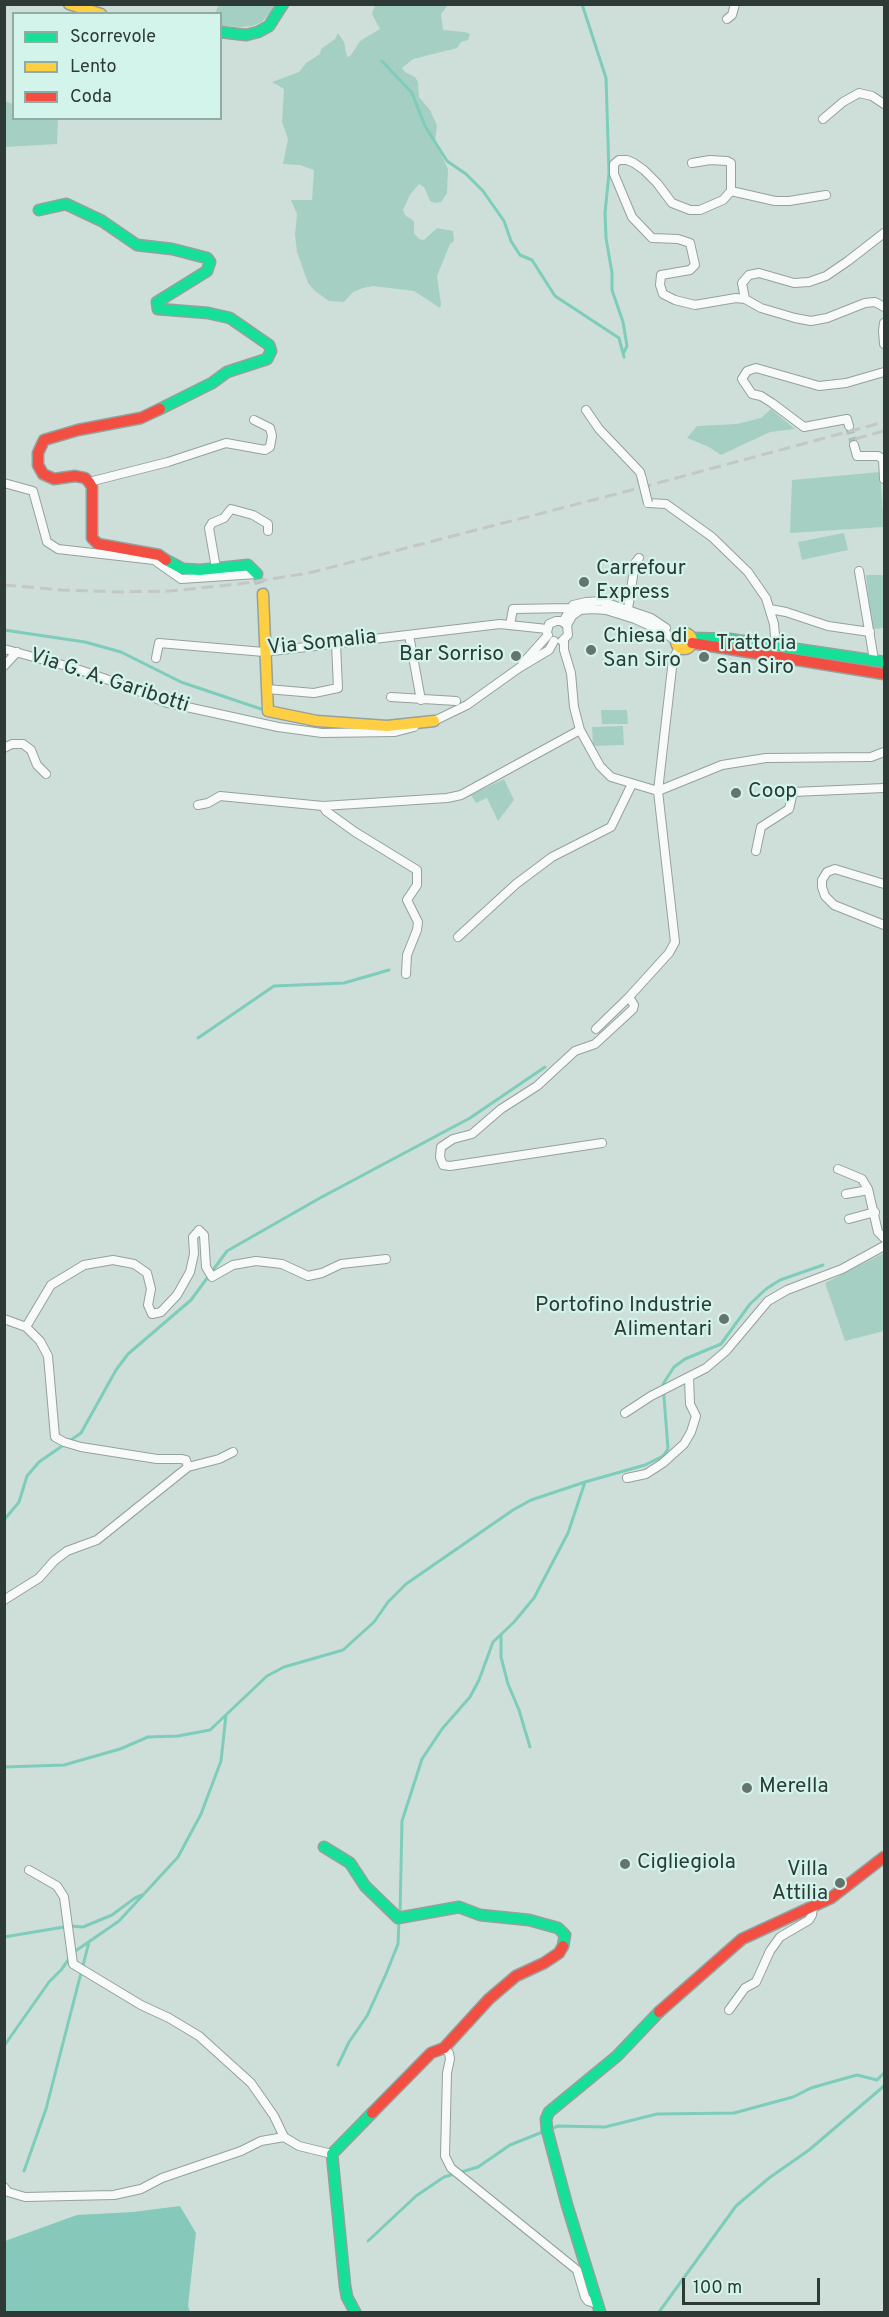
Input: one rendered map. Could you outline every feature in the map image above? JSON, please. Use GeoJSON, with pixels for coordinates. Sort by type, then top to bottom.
{"type":"FeatureCollection","features":[{"type":"Feature","properties":{"kind":"street"},"geometry":{"type":"LineString","coordinates":[[69,4],[92,12]]}},
{"type":"Feature","properties":{"kind":"street"},"geometry":{"type":"LineString","coordinates":[[222,33],[246,35],[258,32],[269,26],[283,4]]}},
{"type":"Feature","properties":{"kind":"street"},"geometry":{"type":"LineString","coordinates":[[727,19],[732,15],[735,4]]}},
{"type":"Feature","properties":{"kind":"street"},"geometry":{"type":"LineString","coordinates":[[823,120],[843,102],[859,93],[872,96],[885,104]]}},
{"type":"Feature","properties":{"kind":"street"},"geometry":{"type":"LineString","coordinates":[[692,163],[727,160],[731,163],[731,190],[723,200],[709,207],[690,210],[672,203],[657,183],[634,163],[619,160],[614,164],[614,174],[632,218],[643,230],[652,238],[678,239],[690,243],[695,265],[690,270],[662,275],[660,285],[663,294],[694,305],[736,298],[745,299],[761,308],[811,321],[841,315],[866,303],[876,302],[885,307]]}},
{"type":"Feature","properties":{"kind":"street"},"geometry":{"type":"LineString","coordinates":[[731,190],[775,201],[826,195]]}},
{"type":"Feature","properties":{"kind":"street"},"geometry":{"type":"LineString","coordinates":[[39,210],[66,204],[102,221],[137,245],[188,252],[207,258],[210,262],[207,271],[157,302],[158,309],[216,314],[230,318],[261,338],[269,345],[271,351],[267,359],[227,372],[212,383],[141,418],[78,430],[44,440],[38,453],[38,465],[43,474],[54,479],[75,476],[85,478],[89,482],[92,487],[92,538],[98,544],[159,555],[183,569],[248,565],[257,573]]}},
{"type":"Feature","properties":{"kind":"street"},"geometry":{"type":"LineString","coordinates":[[745,299],[742,283],[749,275],[759,273],[794,283],[809,282],[826,276],[885,233]]}},
{"type":"Feature","properties":{"kind":"street"},"geometry":{"type":"LineString","coordinates":[[885,323],[882,331],[885,344]]}},
{"type":"Feature","properties":{"kind":"street"},"geometry":{"type":"LineString","coordinates":[[849,426],[847,419],[804,427],[760,396],[752,394],[742,379],[747,370],[756,368],[819,386],[846,383],[885,372]]}},
{"type":"Feature","properties":{"kind":"street"},"geometry":{"type":"LineString","coordinates":[[586,411],[599,429],[640,472],[648,503],[666,504],[712,537],[732,554],[758,584],[770,609],[774,624],[776,651]]}},
{"type":"Feature","properties":{"kind":"street"},"geometry":{"type":"LineString","coordinates":[[89,482],[168,462],[226,443],[265,450],[270,447],[272,436],[270,428],[254,420]]}},
{"type":"Feature","properties":{"kind":"street"},"geometry":{"type":"LineString","coordinates":[[854,445],[857,456],[878,456],[882,459],[885,479]]}},
{"type":"Feature","properties":{"kind":"street"},"geometry":{"type":"LineString","coordinates":[[4,483],[33,491],[47,542],[58,549],[154,560],[181,579],[257,573]]}},
{"type":"Feature","properties":{"kind":"street"},"geometry":{"type":"LineString","coordinates":[[216,568],[209,528],[212,523],[224,518],[231,509],[252,515],[268,524],[268,531]]}},
{"type":"Feature","properties":{"kind":"street"},"geometry":{"type":"LineString","coordinates":[[628,609],[635,563],[639,558]]}},
{"type":"Feature","properties":{"kind":"street"},"geometry":{"type":"LineString","coordinates":[[565,624],[580,610],[606,610],[664,632],[688,649],[692,640],[879,661],[870,632],[859,571]]}},
{"type":"Feature","properties":{"kind":"street"},"geometry":{"type":"LineString","coordinates":[[262,594],[268,711],[317,721],[387,726],[434,721]]}},
{"type":"Feature","properties":{"kind":"street"},"geometry":{"type":"LineString","coordinates":[[678,642],[651,618],[628,609],[601,601],[573,605],[571,608],[565,624],[568,635],[564,639],[564,649],[571,674],[574,706],[580,730],[600,766],[611,777],[658,791],[722,765],[766,758],[871,757],[885,752]]}},
{"type":"Feature","properties":{"kind":"street"},"geometry":{"type":"LineString","coordinates":[[510,625],[513,609],[571,608]]}},
{"type":"Feature","properties":{"kind":"street"},"geometry":{"type":"LineString","coordinates":[[770,609],[828,626],[870,632]]}},
{"type":"Feature","properties":{"kind":"street"},"geometry":{"type":"LineString","coordinates":[[564,639],[548,636],[553,621],[565,624]]}},
{"type":"Feature","properties":{"kind":"street","name":"Via Somalia"},"geometry":{"type":"LineString","coordinates":[[156,658],[159,643],[264,652],[500,624],[538,629],[542,635],[548,636]]}},
{"type":"Feature","properties":{"kind":"street"},"geometry":{"type":"LineString","coordinates":[[409,635],[421,699]]}},
{"type":"Feature","properties":{"kind":"street","name":"Via G. A. Garibotti"},"geometry":{"type":"LineString","coordinates":[[4,648],[85,671],[164,702],[278,727],[322,734],[395,732],[434,721],[467,705],[549,650],[548,636]]}},
{"type":"Feature","properties":{"kind":"street","name":"Via G. A. Garibotti"},"geometry":{"type":"LineString","coordinates":[[519,668],[548,636]]}},
{"type":"Feature","properties":{"kind":"street"},"geometry":{"type":"LineString","coordinates":[[596,1029],[629,997],[669,952],[675,942],[658,791],[673,659],[678,642]]}},
{"type":"Feature","properties":{"kind":"street"},"geometry":{"type":"LineString","coordinates":[[267,689],[314,693],[338,688],[336,644]]}},
{"type":"Feature","properties":{"kind":"street"},"geometry":{"type":"LineString","coordinates":[[549,650],[564,649]]}},
{"type":"Feature","properties":{"kind":"street"},"geometry":{"type":"LineString","coordinates":[[776,651],[885,675]]}},
{"type":"Feature","properties":{"kind":"street"},"geometry":{"type":"LineString","coordinates":[[4,666],[17,652]]}},
{"type":"Feature","properties":{"kind":"street"},"geometry":{"type":"LineString","coordinates":[[391,697],[456,701]]}},
{"type":"Feature","properties":{"kind":"street"},"geometry":{"type":"LineString","coordinates":[[198,804],[220,796],[323,806],[447,798],[462,795],[580,730]]}},
{"type":"Feature","properties":{"kind":"street"},"geometry":{"type":"LineString","coordinates":[[4,748],[12,744],[23,744],[31,750],[37,765],[46,774]]}},
{"type":"Feature","properties":{"kind":"street"},"geometry":{"type":"LineString","coordinates":[[458,937],[516,884],[552,857],[611,826],[632,784]]}},
{"type":"Feature","properties":{"kind":"street"},"geometry":{"type":"LineString","coordinates":[[756,851],[761,827],[789,809],[793,792],[885,788]]}},
{"type":"Feature","properties":{"kind":"street"},"geometry":{"type":"LineString","coordinates":[[323,806],[326,811],[355,832],[417,870],[417,885],[407,900],[418,922],[406,955],[406,974]]}},
{"type":"Feature","properties":{"kind":"street"},"geometry":{"type":"LineString","coordinates":[[885,884],[835,869],[827,872],[822,880],[825,896],[834,905],[885,925]]}},
{"type":"Feature","properties":{"kind":"street"},"geometry":{"type":"LineString","coordinates":[[602,1143],[450,1166],[443,1165],[440,1157],[441,1147],[453,1139],[472,1134],[501,1109],[537,1086],[575,1051],[595,1044],[633,1010],[634,1005],[629,997]]}},
{"type":"Feature","properties":{"kind":"street"},"geometry":{"type":"LineString","coordinates":[[838,1169],[862,1179],[868,1189],[878,1232],[885,1238]]}},
{"type":"Feature","properties":{"kind":"street"},"geometry":{"type":"LineString","coordinates":[[846,1194],[868,1189]]}},
{"type":"Feature","properties":{"kind":"street"},"geometry":{"type":"LineString","coordinates":[[849,1219],[874,1212]]}},
{"type":"Feature","properties":{"kind":"street"},"geometry":{"type":"LineString","coordinates":[[26,1328],[51,1285],[84,1265],[113,1260],[134,1264],[147,1273],[151,1288],[148,1305],[152,1314],[161,1312],[177,1295],[190,1272],[194,1254],[193,1236],[199,1230],[204,1235],[206,1266],[212,1277],[233,1264],[256,1261],[282,1264],[308,1276],[341,1264],[386,1258]]}},
{"type":"Feature","properties":{"kind":"street"},"geometry":{"type":"LineString","coordinates":[[625,1413],[651,1396],[706,1368],[726,1351],[768,1301],[787,1290],[842,1269],[885,1246]]}},
{"type":"Feature","properties":{"kind":"street"},"geometry":{"type":"LineString","coordinates":[[4,1319],[26,1328],[40,1341],[48,1356],[56,1437],[81,1447],[157,1459],[186,1460],[188,1467]]}},
{"type":"Feature","properties":{"kind":"street"},"geometry":{"type":"LineString","coordinates":[[627,1478],[645,1474],[663,1463],[684,1444],[696,1416],[690,1404],[689,1377]]}},
{"type":"Feature","properties":{"kind":"street"},"geometry":{"type":"LineString","coordinates":[[4,1599],[39,1578],[54,1561],[67,1551],[97,1540],[188,1467],[219,1459],[233,1452]]}},
{"type":"Feature","properties":{"kind":"street"},"geometry":{"type":"LineString","coordinates":[[324,1847],[350,1863],[365,1886],[398,1918],[459,1907],[480,1915],[530,1920],[558,1928],[565,1935],[565,1943],[559,1953],[516,1976],[489,1999],[444,2048],[431,2054],[333,2154],[345,2286],[347,2297],[355,2313]]}},
{"type":"Feature","properties":{"kind":"street"},"geometry":{"type":"LineString","coordinates":[[598,2308],[547,2130],[547,2115],[551,2109],[617,2056],[666,2004],[742,1939],[831,1898],[885,1857]]}},
{"type":"Feature","properties":{"kind":"street"},"geometry":{"type":"LineString","coordinates":[[29,1870],[57,1886],[64,1897],[73,1964],[141,2005],[191,2030],[251,2083],[274,2116],[284,2137],[298,2146],[333,2154]]}},
{"type":"Feature","properties":{"kind":"street"},"geometry":{"type":"LineString","coordinates":[[729,2010],[745,1988],[756,1982],[770,1951],[780,1937],[809,1920],[813,1907]]}},
{"type":"Feature","properties":{"kind":"street"},"geometry":{"type":"LineString","coordinates":[[444,2048],[449,2053],[450,2059],[447,2073],[446,2156],[451,2168],[577,2270],[585,2297],[598,2308]]}},
{"type":"Feature","properties":{"kind":"street"},"geometry":{"type":"LineString","coordinates":[[4,2187],[8,2192],[25,2197],[114,2195],[141,2189],[162,2178],[241,2151],[261,2141],[284,2137]]}},
{"type":"Feature","properties":{"kind":"green space"},"geometry":{"type":"Polygon","coordinates":[[[219,4],[276,5],[262,22],[252,26],[222,26],[222,12],[215,12],[219,4]]]}},
{"type":"Feature","properties":{"kind":"green space"},"geometry":{"type":"Polygon","coordinates":[[[375,5],[448,5],[441,14],[443,30],[470,34],[468,40],[461,42],[457,48],[413,59],[402,68],[418,82],[419,97],[430,110],[437,125],[435,142],[448,169],[447,193],[441,202],[430,201],[424,187],[419,184],[410,195],[403,210],[405,215],[414,221],[414,233],[419,239],[424,240],[437,228],[453,231],[454,241],[450,244],[437,276],[440,308],[414,291],[373,286],[353,292],[344,302],[329,301],[308,283],[297,252],[295,235],[297,214],[291,200],[312,200],[314,170],[300,165],[283,164],[288,139],[282,122],[284,89],[272,82],[299,72],[306,63],[320,54],[321,49],[335,39],[338,33],[344,42],[347,57],[351,55],[360,41],[380,29],[372,14],[375,5]]]}},
{"type":"Feature","properties":{"kind":"green space"},"geometry":{"type":"Polygon","coordinates":[[[4,101],[12,104],[12,120],[58,120],[57,144],[5,147],[4,101]]]}},
{"type":"Feature","properties":{"kind":"green space"},"geometry":{"type":"Polygon","coordinates":[[[771,409],[795,429],[770,432],[721,455],[687,438],[697,426],[737,424],[761,418],[771,409]]]}},
{"type":"Feature","properties":{"kind":"green space"},"geometry":{"type":"Polygon","coordinates":[[[880,472],[884,527],[790,533],[792,480],[880,472]]]}},
{"type":"Feature","properties":{"kind":"green space"},"geometry":{"type":"Polygon","coordinates":[[[844,533],[848,550],[802,560],[798,542],[844,533]]]}},
{"type":"Feature","properties":{"kind":"green space"},"geometry":{"type":"Polygon","coordinates":[[[866,575],[884,575],[884,628],[872,629],[866,575]]]}},
{"type":"Feature","properties":{"kind":"green space"},"geometry":{"type":"Polygon","coordinates":[[[601,710],[627,710],[628,724],[602,724],[601,710]]]}},
{"type":"Feature","properties":{"kind":"green space"},"geometry":{"type":"Polygon","coordinates":[[[623,726],[624,745],[593,746],[592,727],[623,726]]]}},
{"type":"Feature","properties":{"kind":"green space"},"geometry":{"type":"Polygon","coordinates":[[[504,779],[514,800],[498,821],[487,798],[476,803],[471,795],[504,779]]]}},
{"type":"Feature","properties":{"kind":"green space"},"geometry":{"type":"Polygon","coordinates":[[[884,1253],[884,1331],[845,1341],[825,1283],[884,1253]]]}},
{"type":"Feature","properties":{"kind":"green space"},"geometry":{"type":"Polygon","coordinates":[[[180,2206],[196,2233],[188,2306],[190,2312],[5,2312],[5,2241],[77,2215],[133,2212],[180,2206]]]}},
{"type":"Feature","properties":{"kind":"waterway"},"geometry":{"type":"LineString","coordinates":[[582,4],[606,78],[609,173],[605,213],[606,238],[612,273],[612,290],[623,322],[627,346],[624,352]]}},
{"type":"Feature","properties":{"kind":"waterway"},"geometry":{"type":"LineString","coordinates":[[382,61],[412,93],[425,126],[447,161],[466,174],[483,191],[504,221],[511,241],[520,255],[532,260],[555,296],[619,338],[624,357]]}},
{"type":"Feature","properties":{"kind":"waterway"},"geometry":{"type":"LineString","coordinates":[[4,630],[85,642],[121,652],[181,682],[261,709]]}},
{"type":"Feature","properties":{"kind":"waterway"},"geometry":{"type":"LineString","coordinates":[[198,1038],[274,986],[344,983],[389,970]]}},
{"type":"Feature","properties":{"kind":"waterway"},"geometry":{"type":"LineString","coordinates":[[4,1520],[19,1502],[27,1476],[39,1462],[81,1433],[116,1370],[128,1354],[191,1300],[227,1251],[320,1198],[470,1118],[545,1067]]}},
{"type":"Feature","properties":{"kind":"waterway"},"geometry":{"type":"LineString","coordinates":[[4,1767],[64,1765],[120,1749],[148,1737],[178,1736],[210,1730],[267,1676],[284,1667],[343,1650],[374,1622],[388,1602],[406,1584],[513,1510],[531,1500],[645,1465],[663,1456],[668,1449],[663,1384],[674,1367],[685,1359],[721,1344],[750,1304],[766,1289],[780,1280],[823,1265]]}},
{"type":"Feature","properties":{"kind":"waterway"},"geometry":{"type":"LineString","coordinates":[[400,1914],[402,1821],[422,1759],[442,1729],[470,1697],[493,1642],[534,1598],[568,1533],[585,1482]]}},
{"type":"Feature","properties":{"kind":"waterway"},"geometry":{"type":"LineString","coordinates":[[501,1634],[501,1657],[530,1747]]}},
{"type":"Feature","properties":{"kind":"waterway"},"geometry":{"type":"LineString","coordinates":[[4,2046],[49,1982],[74,1952],[119,1921],[178,1857],[201,1814],[221,1761],[226,1715]]}},
{"type":"Feature","properties":{"kind":"waterway"},"geometry":{"type":"LineString","coordinates":[[4,1937],[70,1926],[83,1927],[112,1915],[142,1895]]}},
{"type":"Feature","properties":{"kind":"waterway"},"geometry":{"type":"LineString","coordinates":[[338,2065],[349,2042],[367,2016],[386,1974],[398,1944],[399,1920]]}},
{"type":"Feature","properties":{"kind":"waterway"},"geometry":{"type":"LineString","coordinates":[[24,2171],[46,2109],[89,1942]]}},
{"type":"Feature","properties":{"kind":"waterway"},"geometry":{"type":"LineString","coordinates":[[551,2129],[558,2126],[605,2127],[657,2114],[734,2113],[793,2097],[811,2088],[857,2075],[877,2080],[884,2073]]}},
{"type":"Feature","properties":{"kind":"waterway"},"geometry":{"type":"LineString","coordinates":[[659,2312],[736,2206],[769,2178],[809,2150],[884,2086]]}},
{"type":"Feature","properties":{"kind":"waterway"},"geometry":{"type":"LineString","coordinates":[[368,2241],[416,2196],[444,2177],[478,2167],[510,2145],[545,2131]]}},
{"type":"Feature","properties":{"kind":"tunnel"},"geometry":{"type":"LineString","coordinates":[[849,426],[854,445]]}},
{"type":"Feature","properties":{"kind":"tunnel"},"geometry":{"type":"LineString","coordinates":[[257,574],[263,594]]}},
{"type":"Feature","properties":{"kind":"railway"},"geometry":{"type":"LineString","coordinates":[[4,585],[62,590],[171,591],[239,584],[309,573],[884,422]]}},
{"type":"Feature","properties":{"kind":"railway"},"geometry":{"type":"LineString","coordinates":[[855,439],[884,431]]}},
{"type":"Feature","properties":{"kind":"traffic: fast"},"geometry":{"type":"LineString","coordinates":[[222,32],[246,35],[258,32],[269,26],[283,4]]}},
{"type":"Feature","properties":{"kind":"traffic: fast"},"geometry":{"type":"LineString","coordinates":[[39,210],[66,204],[102,221],[137,245],[172,249],[207,258],[210,262],[207,271],[157,302],[158,309],[208,313],[230,318],[269,345],[271,351],[267,359],[227,372],[212,383],[160,409]]}},
{"type":"Feature","properties":{"kind":"traffic: fast"},"geometry":{"type":"LineString","coordinates":[[166,560],[183,569],[200,570],[248,565],[257,574]]}},
{"type":"Feature","properties":{"kind":"traffic: fast"},"geometry":{"type":"LineString","coordinates":[[692,638],[729,639],[884,662]]}},
{"type":"Feature","properties":{"kind":"traffic: fast"},"geometry":{"type":"LineString","coordinates":[[324,1847],[350,1863],[365,1886],[398,1918],[459,1907],[480,1915],[529,1920],[558,1928],[565,1935],[563,1946]]}},
{"type":"Feature","properties":{"kind":"traffic: fast"},"geometry":{"type":"LineString","coordinates":[[600,2312],[567,2205],[546,2119],[549,2112],[617,2056],[659,2012]]}},
{"type":"Feature","properties":{"kind":"traffic: fast"},"geometry":{"type":"LineString","coordinates":[[355,2312],[347,2297],[345,2286],[332,2154],[372,2113]]}},
{"type":"Feature","properties":{"kind":"traffic: slow"},"geometry":{"type":"LineString","coordinates":[[69,4],[95,12]]}},
{"type":"Feature","properties":{"kind":"traffic: slow"},"geometry":{"type":"LineString","coordinates":[[263,594],[268,711],[317,721],[387,726],[434,721]]}},
{"type":"Feature","properties":{"kind":"traffic: slow"},"geometry":{"type":"LineString","coordinates":[[684,633],[690,635],[692,641],[690,647],[684,649],[678,647],[676,641],[678,635],[684,633]]}},
{"type":"Feature","properties":{"kind":"traffic: jam"},"geometry":{"type":"LineString","coordinates":[[160,409],[141,418],[78,430],[44,440],[38,453],[38,465],[43,474],[54,479],[75,476],[85,478],[89,482],[92,487],[92,538],[98,544],[159,555],[166,560]]}},
{"type":"Feature","properties":{"kind":"traffic: jam"},"geometry":{"type":"LineString","coordinates":[[692,643],[884,674]]}},
{"type":"Feature","properties":{"kind":"traffic: jam"},"geometry":{"type":"LineString","coordinates":[[659,2012],[742,1939],[831,1898],[884,1857]]}},
{"type":"Feature","properties":{"kind":"traffic: jam"},"geometry":{"type":"LineString","coordinates":[[372,2113],[431,2053],[444,2048],[489,1999],[516,1976],[559,1953],[563,1946]]}},
{"type":"Feature","properties":{"kind":"place","name":"Carrefour Express"},"geometry":{"type":"Point","coordinates":[584,582]}},
{"type":"Feature","properties":{"kind":"place","name":"Chiesa di San Siro"},"geometry":{"type":"Point","coordinates":[591,650]}},
{"type":"Feature","properties":{"kind":"place","name":"Bar Sorriso"},"geometry":{"type":"Point","coordinates":[516,656]}},
{"type":"Feature","properties":{"kind":"place","name":"Trattoria San Siro"},"geometry":{"type":"Point","coordinates":[704,657]}},
{"type":"Feature","properties":{"kind":"place","name":"Coop"},"geometry":{"type":"Point","coordinates":[736,793]}},
{"type":"Feature","properties":{"kind":"place","name":"Portofino Industrie Alimentari"},"geometry":{"type":"Point","coordinates":[724,1319]}},
{"type":"Feature","properties":{"kind":"place","name":"Merella"},"geometry":{"type":"Point","coordinates":[747,1788]}},
{"type":"Feature","properties":{"kind":"place","name":"Cigliegiola"},"geometry":{"type":"Point","coordinates":[625,1864]}},
{"type":"Feature","properties":{"kind":"place","name":"Villa Attilia"},"geometry":{"type":"Point","coordinates":[840,1883]}}]}
